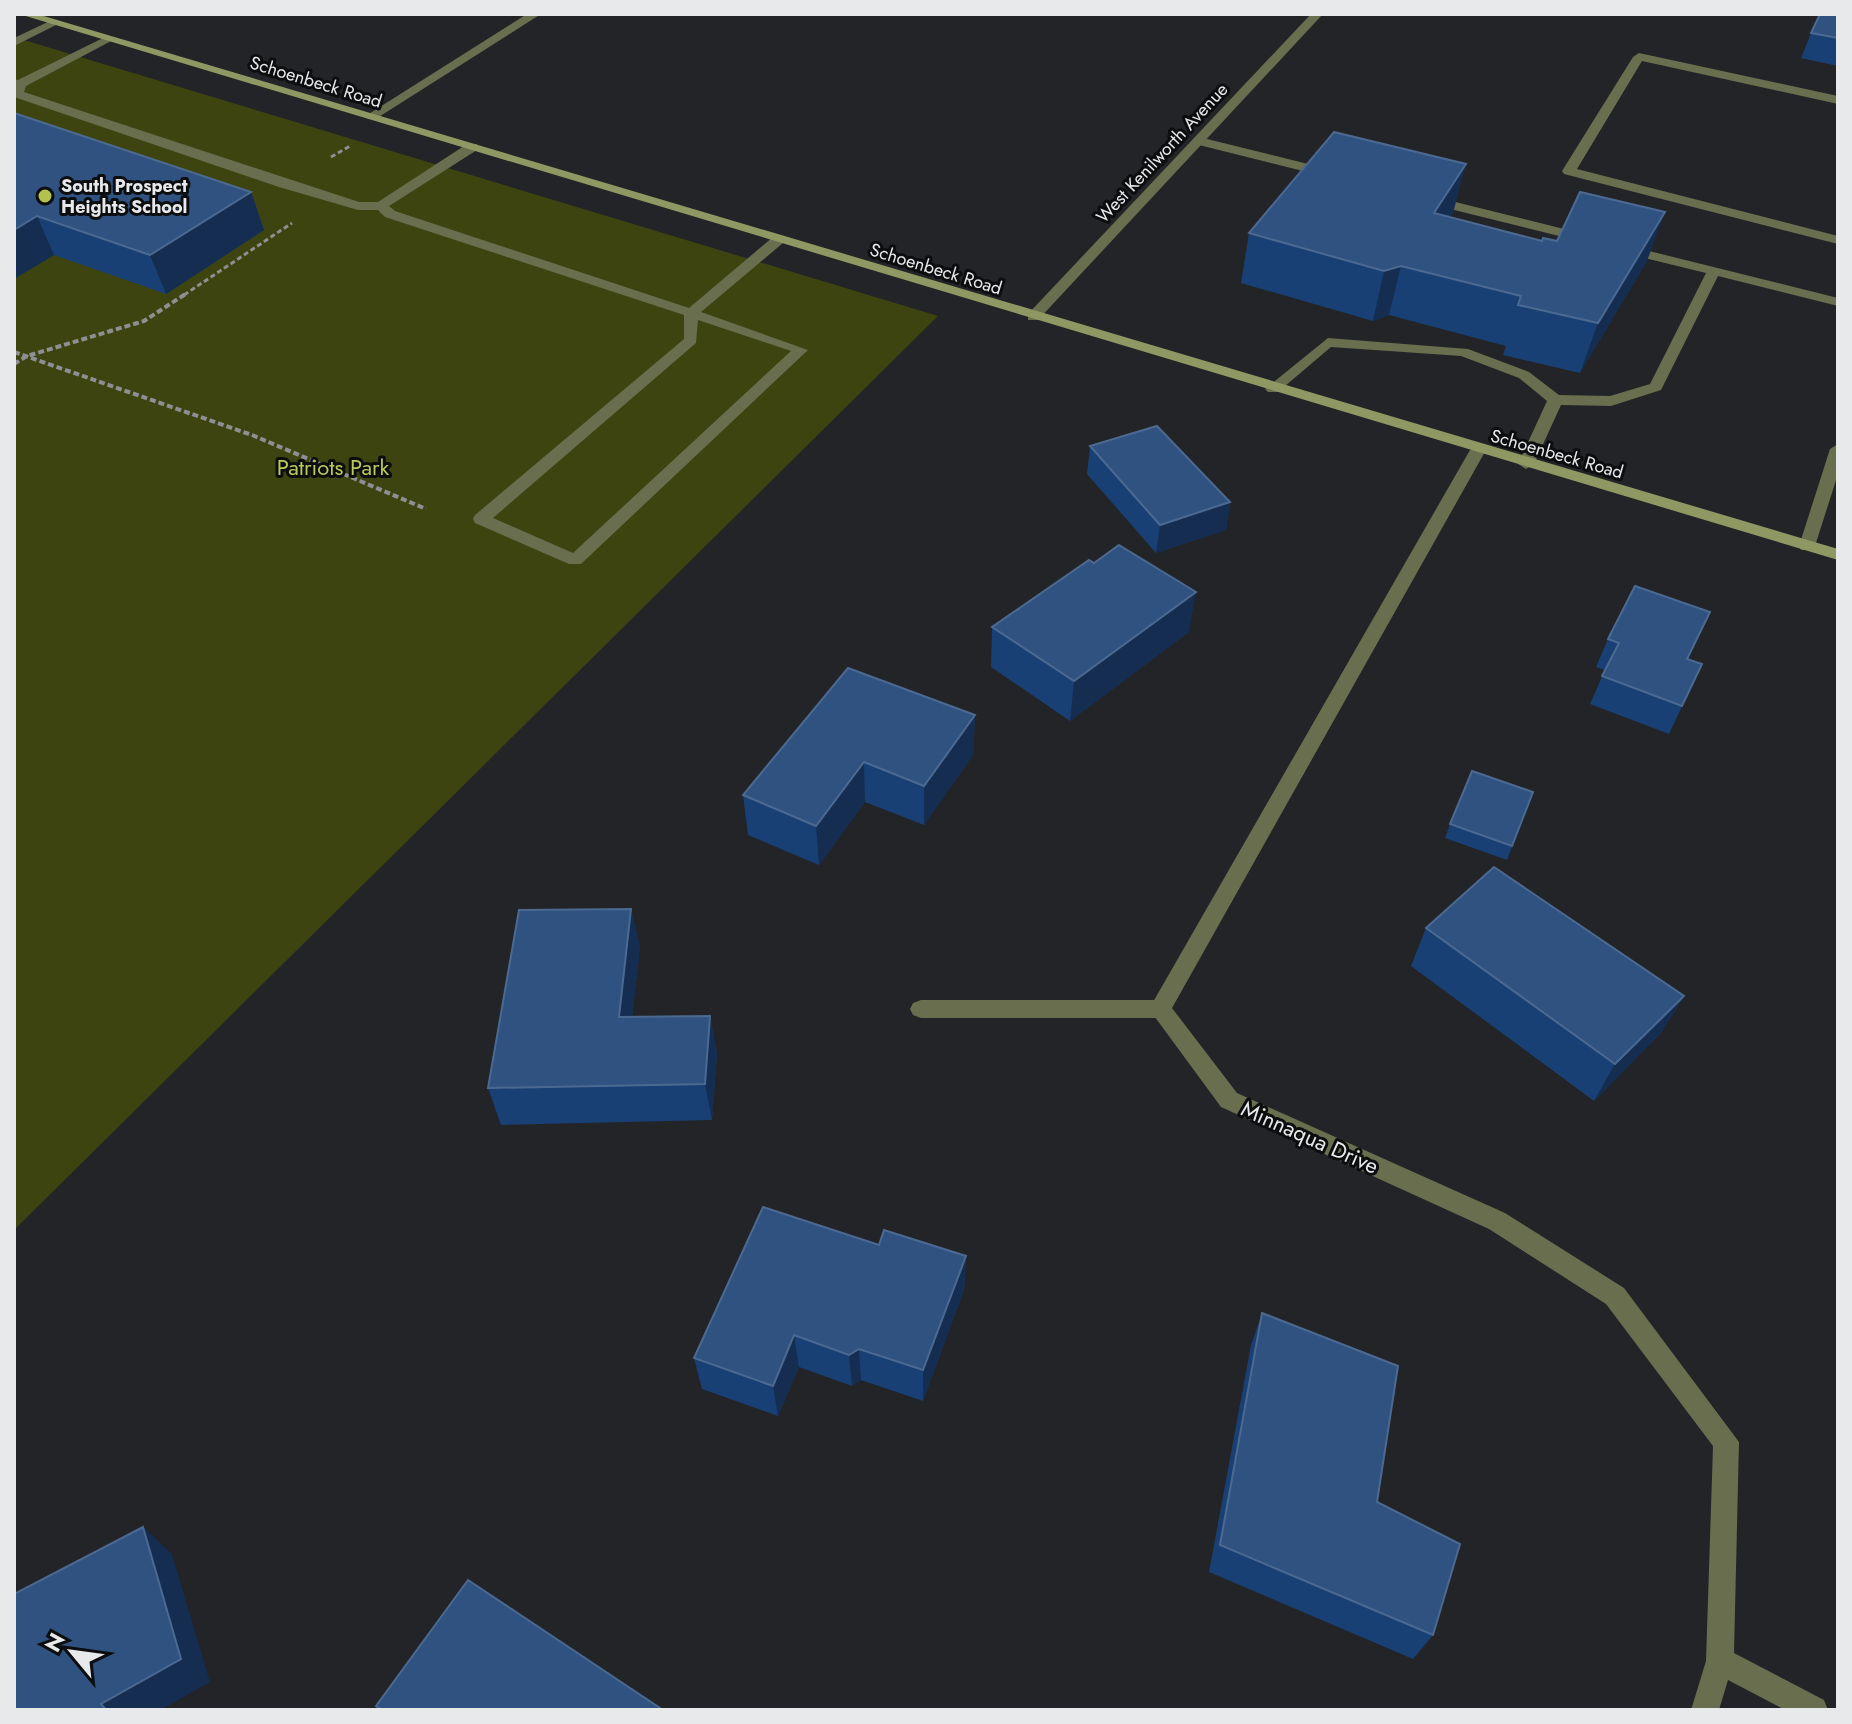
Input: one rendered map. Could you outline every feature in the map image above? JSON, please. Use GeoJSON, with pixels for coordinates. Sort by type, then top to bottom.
{"type":"FeatureCollection","features":[{"type":"Feature","properties":{"kind":"main road","name":"Schoenbeck Road"},"geometry":{"type":"LineString","coordinates":[[25,14],[1273,389],[1838,555]]}},
{"type":"Feature","properties":{"kind":"street"},"geometry":{"type":"LineString","coordinates":[[370,117],[535,14]]}},
{"type":"Feature","properties":{"kind":"street","name":"West Kenilworth Avenue"},"geometry":{"type":"LineString","coordinates":[[1033,317],[1317,14]]}},
{"type":"Feature","properties":{"kind":"street"},"geometry":{"type":"LineString","coordinates":[[14,42],[54,23]]}},
{"type":"Feature","properties":{"kind":"street"},"geometry":{"type":"LineString","coordinates":[[109,39],[17,84],[18,94],[358,206],[381,206],[472,147]]}},
{"type":"Feature","properties":{"kind":"street"},"geometry":{"type":"LineString","coordinates":[[1838,100],[1639,57],[1569,171],[1838,240]]}},
{"type":"Feature","properties":{"kind":"street"},"geometry":{"type":"LineString","coordinates":[[1199,141],[1350,179]]}},
{"type":"Feature","properties":{"kind":"street"},"geometry":{"type":"LineString","coordinates":[[1411,195],[1838,302]]}},
{"type":"Feature","properties":{"kind":"street"},"geometry":{"type":"LineString","coordinates":[[381,206],[390,214],[691,313],[801,350],[575,560],[481,519],[691,340],[691,313]]}},
{"type":"Feature","properties":{"kind":"street"},"geometry":{"type":"LineString","coordinates":[[691,313],[778,240]]}},
{"type":"Feature","properties":{"kind":"street"},"geometry":{"type":"LineString","coordinates":[[1273,389],[1328,342],[1463,352],[1524,375],[1555,400],[1611,401],[1656,387],[1714,271]]}},
{"type":"Feature","properties":{"kind":"street"},"geometry":{"type":"LineString","coordinates":[[1526,464],[1555,400]]}},
{"type":"Feature","properties":{"kind":"street"},"geometry":{"type":"LineString","coordinates":[[1807,546],[1838,449]]}},
{"type":"Feature","properties":{"kind":"street"},"geometry":{"type":"LineString","coordinates":[[921,1009],[1160,1009],[1478,450]]}},
{"type":"Feature","properties":{"kind":"street","name":"Minnaqua Drive"},"geometry":{"type":"LineString","coordinates":[[1160,1009],[1229,1100],[1497,1221],[1615,1296],[1726,1442],[1720,1661],[1705,1710]]}},
{"type":"Feature","properties":{"kind":"street"},"geometry":{"type":"LineString","coordinates":[[1720,1661],[1814,1710]]}},
{"type":"Feature","properties":{"kind":"path"},"geometry":{"type":"LineString","coordinates":[[284,184],[390,123]]}},
{"type":"Feature","properties":{"kind":"path"},"geometry":{"type":"LineString","coordinates":[[14,364],[27,356],[144,321],[299,219],[287,215]]}},
{"type":"Feature","properties":{"kind":"path"},"geometry":{"type":"LineString","coordinates":[[14,352],[252,435],[426,509]]}},
{"type":"Feature","properties":{"kind":"green space","name":"Patriots Park"},"geometry":{"type":"Polygon","coordinates":[[[14,37],[938,316],[14,1230],[14,37]]]}},
{"type":"Feature","properties":{"kind":"building"},"geometry":{"type":"Polygon","coordinates":[[[1820,14],[1838,14],[1838,38],[1811,33],[1820,14]]]}},
{"type":"Feature","properties":{"kind":"building"},"geometry":{"type":"Polygon","coordinates":[[[14,113],[251,192],[150,255],[37,216],[14,230],[14,113]]]}},
{"type":"Feature","properties":{"kind":"building"},"geometry":{"type":"Polygon","coordinates":[[[1334,132],[1466,164],[1434,213],[1542,241],[1543,238],[1557,241],[1580,192],[1665,212],[1598,323],[1518,305],[1521,296],[1401,266],[1384,271],[1249,233],[1334,132]]]}},
{"type":"Feature","properties":{"kind":"building"},"geometry":{"type":"Polygon","coordinates":[[[1157,426],[1230,502],[1160,525],[1090,446],[1157,426]]]}},
{"type":"Feature","properties":{"kind":"building"},"geometry":{"type":"Polygon","coordinates":[[[1119,545],[1196,592],[1074,681],[992,627],[1089,560],[1094,563],[1119,545]]]}},
{"type":"Feature","properties":{"kind":"building"},"geometry":{"type":"Polygon","coordinates":[[[1635,586],[1710,612],[1687,659],[1702,664],[1682,706],[1602,676],[1619,643],[1608,639],[1635,586]]]}},
{"type":"Feature","properties":{"kind":"building"},"geometry":{"type":"Polygon","coordinates":[[[848,668],[975,715],[924,786],[864,762],[816,826],[743,795],[848,668]]]}},
{"type":"Feature","properties":{"kind":"building"},"geometry":{"type":"Polygon","coordinates":[[[1472,771],[1533,792],[1512,846],[1450,824],[1472,771]]]}},
{"type":"Feature","properties":{"kind":"building"},"geometry":{"type":"Polygon","coordinates":[[[1494,867],[1684,996],[1615,1064],[1426,928],[1494,867]]]}},
{"type":"Feature","properties":{"kind":"building"},"geometry":{"type":"Polygon","coordinates":[[[631,909],[619,1017],[710,1016],[705,1084],[488,1088],[519,910],[631,909]]]}},
{"type":"Feature","properties":{"kind":"building"},"geometry":{"type":"Polygon","coordinates":[[[763,1207],[879,1245],[884,1230],[966,1256],[923,1370],[859,1349],[849,1355],[794,1335],[773,1386],[694,1358],[763,1207]]]}},
{"type":"Feature","properties":{"kind":"building"},"geometry":{"type":"Polygon","coordinates":[[[1262,1313],[1398,1366],[1377,1502],[1460,1544],[1433,1635],[1220,1545],[1262,1313]]]}},
{"type":"Feature","properties":{"kind":"building"},"geometry":{"type":"Polygon","coordinates":[[[143,1527],[181,1659],[101,1704],[106,1710],[14,1710],[14,1594],[143,1527]]]}},
{"type":"Feature","properties":{"kind":"building"},"geometry":{"type":"Polygon","coordinates":[[[468,1580],[663,1710],[382,1710],[376,1706],[468,1580]]]}},
{"type":"Feature","properties":{"kind":"place","name":"South Prospect Heights School"},"geometry":{"type":"Point","coordinates":[45,196]}}]}
